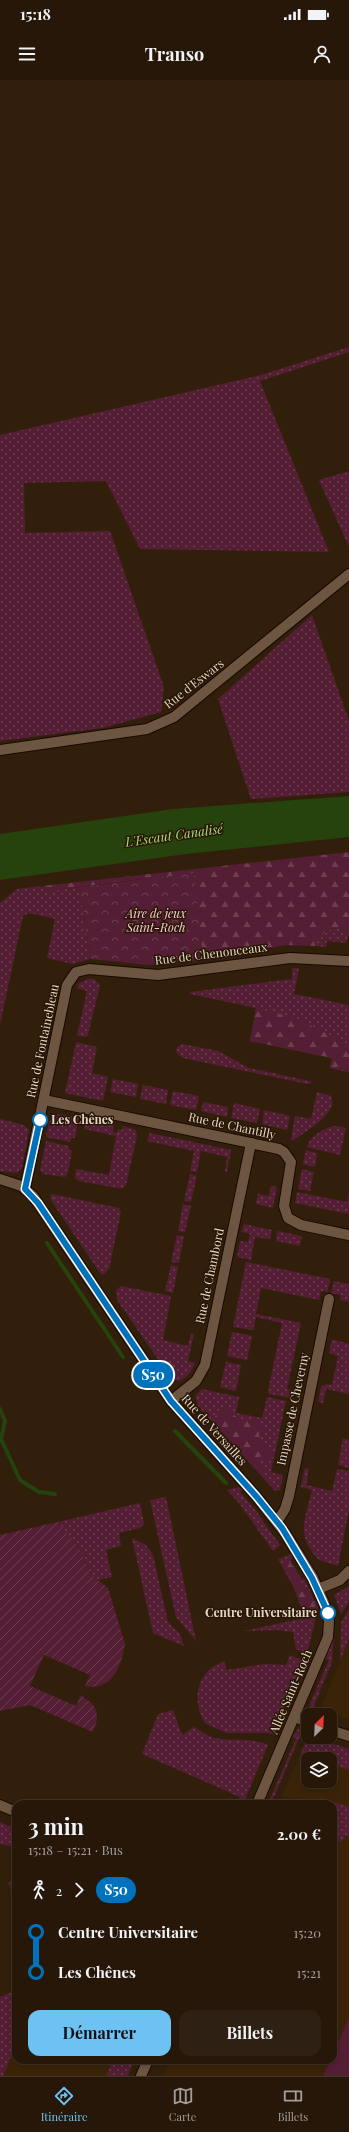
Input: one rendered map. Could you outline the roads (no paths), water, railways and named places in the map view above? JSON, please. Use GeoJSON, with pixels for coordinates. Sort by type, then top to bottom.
{"type":"FeatureCollection","features":[{"type":"Feature","properties":{"kind":"street","name":"Rue d'Eswars"},"geometry":{"type":"LineString","coordinates":[[0,750],[147,729],[174,717],[349,574]]}},
{"type":"Feature","properties":{"kind":"street","name":"Rue de Chenonceaux"},"geometry":{"type":"LineString","coordinates":[[76,972],[89,969],[158,974],[228,967],[290,958],[349,961]]}},
{"type":"Feature","properties":{"kind":"street","name":"Rue de Fontainebleau"},"geometry":{"type":"LineString","coordinates":[[25,1189],[67,985],[76,972]]}},
{"type":"Feature","properties":{"kind":"street","name":"Rue de Chantilly"},"geometry":{"type":"LineString","coordinates":[[44,1100],[278,1149],[288,1156],[291,1167],[284,1206],[288,1218],[301,1225],[349,1235]]}},
{"type":"Feature","properties":{"kind":"street","name":"Rue de Chambord"},"geometry":{"type":"LineString","coordinates":[[171,1401],[196,1381],[205,1365],[251,1143]]}},
{"type":"Feature","properties":{"kind":"street"},"geometry":{"type":"LineString","coordinates":[[0,1179],[25,1189]]}},
{"type":"Feature","properties":{"kind":"street","name":"Rue de Versailles"},"geometry":{"type":"LineString","coordinates":[[25,1189],[38,1203],[171,1401],[277,1522],[318,1589]]}},
{"type":"Feature","properties":{"kind":"street","name":"Impasse de Cheverny"},"geometry":{"type":"LineString","coordinates":[[277,1522],[285,1508],[289,1496],[329,1299]]}},
{"type":"Feature","properties":{"kind":"street"},"geometry":{"type":"LineString","coordinates":[[318,1589],[340,1580],[349,1570]]}},
{"type":"Feature","properties":{"kind":"street","name":"Allée Saint-Roch"},"geometry":{"type":"LineString","coordinates":[[260,1800],[325,1646],[329,1629],[328,1613],[318,1589]]}},
{"type":"Feature","properties":{"kind":"street"},"geometry":{"type":"LineString","coordinates":[[295,1717],[301,1719]]}},
{"type":"Feature","properties":{"kind":"street"},"geometry":{"type":"LineString","coordinates":[[337,1732],[349,1736]]}},
{"type":"Feature","properties":{"kind":"street"},"geometry":{"type":"LineString","coordinates":[[0,1805],[12,1810]]}},
{"type":"Feature","properties":{"kind":"street"},"geometry":{"type":"LineString","coordinates":[[142,2076],[146,2064]]}},
{"type":"Feature","properties":{"kind":"water","name":"L'Escaut Canalisé"},"geometry":{"type":"Polygon","coordinates":[[[349,796],[349,837],[186,854],[0,880],[0,834],[173,809],[349,796]]]}},
{"type":"Feature","properties":{"kind":"waterway"},"geometry":{"type":"LineString","coordinates":[[47,1243],[123,1357]]}},
{"type":"Feature","properties":{"kind":"waterway"},"geometry":{"type":"LineString","coordinates":[[0,1409],[5,1421],[1,1439],[20,1480],[39,1492],[55,1494]]}},
{"type":"Feature","properties":{"kind":"waterway"},"geometry":{"type":"LineString","coordinates":[[175,1431],[226,1483]]}},
{"type":"Feature","properties":{"kind":"place","name":"Les Chênes"},"geometry":{"type":"Point","coordinates":[40,1120]}},
{"type":"Feature","properties":{"kind":"place","name":"Centre Universitaire"},"geometry":{"type":"Point","coordinates":[328,1613]}},
{"type":"Feature","properties":{"kind":"park label","name":"Aire de jeux Saint-Roch"},"geometry":{"type":"Point","coordinates":[156,921]}}]}
